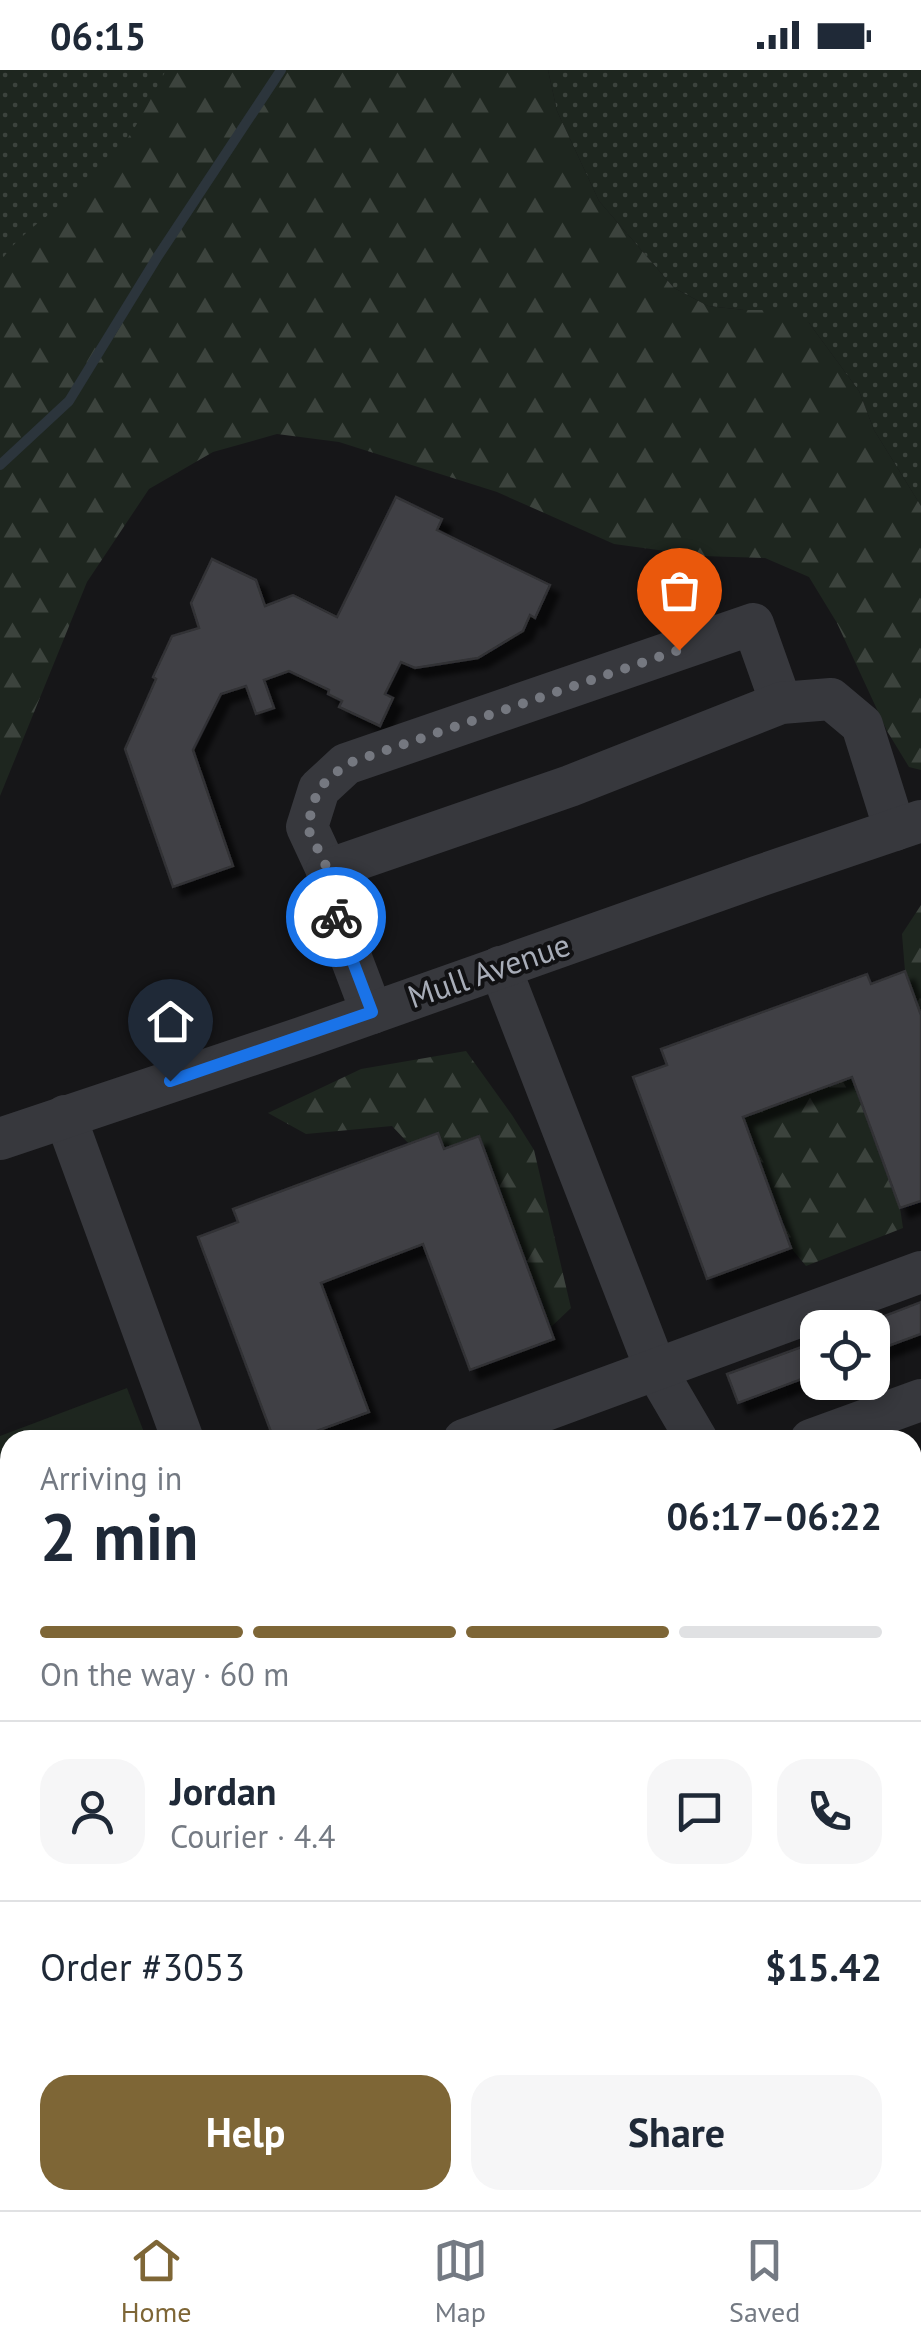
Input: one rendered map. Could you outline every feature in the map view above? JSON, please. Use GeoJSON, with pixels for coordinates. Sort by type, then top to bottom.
{"type":"FeatureCollection","features":[{"type":"Feature","properties":{"kind":"street"},"geometry":{"type":"LineString","coordinates":[[372,1012],[331,904],[328,870],[307,827],[318,789],[346,764],[753,624],[781,703]]}},
{"type":"Feature","properties":{"kind":"street"},"geometry":{"type":"LineString","coordinates":[[328,870],[570,786],[781,703],[831,699],[862,725],[908,826]]}},
{"type":"Feature","properties":{"kind":"street","name":"Mull Avenue"},"geometry":{"type":"LineString","coordinates":[[0,1139],[908,826]]}},
{"type":"Feature","properties":{"kind":"street"},"geometry":{"type":"LineString","coordinates":[[500,967],[656,1370],[692,1430]]}},
{"type":"Feature","properties":{"kind":"street"},"geometry":{"type":"LineString","coordinates":[[65,1116],[179,1430]]}},
{"type":"Feature","properties":{"kind":"street"},"geometry":{"type":"LineString","coordinates":[[491,1430],[921,1272]]}},
{"type":"Feature","properties":{"kind":"street"},"geometry":{"type":"LineString","coordinates":[[838,1430],[921,1400]]}},
{"type":"Feature","properties":{"kind":"green space"},"geometry":{"type":"Polygon","coordinates":[[[0,70],[211,70],[0,388],[0,70]]]}},
{"type":"Feature","properties":{"kind":"green space"},"geometry":{"type":"Polygon","coordinates":[[[166,70],[548,70],[557,111],[599,201],[674,288],[708,306],[788,310],[809,323],[859,391],[874,430],[921,506],[921,770],[909,767],[887,731],[837,623],[809,577],[765,558],[702,556],[614,544],[497,492],[339,442],[277,434],[213,452],[149,489],[87,582],[0,796],[0,262],[20,238],[105,168],[134,128],[166,70]]]}},
{"type":"Feature","properties":{"kind":"green space"},"geometry":{"type":"Polygon","coordinates":[[[548,70],[921,70],[921,506],[874,430],[859,391],[809,323],[708,306],[674,288],[599,201],[557,111],[548,70]]]}},
{"type":"Feature","properties":{"kind":"green space"},"geometry":{"type":"Polygon","coordinates":[[[921,905],[921,1015],[905,971],[902,934],[921,905]]]}},
{"type":"Feature","properties":{"kind":"green space"},"geometry":{"type":"Polygon","coordinates":[[[466,1051],[534,1150],[571,1308],[551,1327],[479,1136],[444,1149],[437,1133],[409,1144],[392,1126],[306,1134],[268,1113],[361,1069],[466,1051]]]}},
{"type":"Feature","properties":{"kind":"green space"},"geometry":{"type":"Polygon","coordinates":[[[852,1077],[900,1208],[903,1228],[806,1266],[791,1248],[743,1117],[852,1077]]]}},
{"type":"Feature","properties":{"kind":"green space"},"geometry":{"type":"Polygon","coordinates":[[[127,1388],[143,1430],[16,1430],[127,1388]]]}},
{"type":"Feature","properties":{"kind":"building"},"geometry":{"type":"Polygon","coordinates":[[[396,497],[442,519],[437,530],[550,585],[535,618],[530,615],[523,631],[478,658],[415,668],[401,662],[385,694],[393,698],[380,726],[339,707],[342,701],[328,694],[329,690],[289,671],[264,680],[274,708],[256,714],[246,686],[221,694],[193,750],[233,866],[173,887],[125,749],[172,636],[199,628],[191,603],[212,559],[256,580],[265,606],[293,595],[337,617],[396,497]]]}},
{"type":"Feature","properties":{"kind":"building"},"geometry":{"type":"Polygon","coordinates":[[[905,971],[921,1015],[921,1201],[900,1208],[852,1077],[743,1117],[791,1248],[707,1279],[633,1077],[667,1065],[661,1049],[867,974],[871,984],[905,971]]]}},
{"type":"Feature","properties":{"kind":"building"},"geometry":{"type":"Polygon","coordinates":[[[438,1133],[444,1149],[479,1136],[554,1339],[470,1370],[423,1244],[321,1283],[369,1412],[320,1430],[270,1430],[198,1237],[238,1222],[233,1209],[438,1133]]]}},
{"type":"Feature","properties":{"kind":"building"},"geometry":{"type":"Polygon","coordinates":[[[921,1302],[921,1334],[890,1345],[890,1314],[921,1302]]]}},
{"type":"Feature","properties":{"kind":"building"},"geometry":{"type":"Polygon","coordinates":[[[800,1348],[800,1380],[738,1403],[727,1374],[800,1348]]]}},
{"type":"Feature","properties":{"kind":"waterway"},"geometry":{"type":"LineString","coordinates":[[0,465],[69,401],[158,256],[281,70]]}},
{"type":"Feature","properties":{"kind":"way so far"},"geometry":{"type":"LineString","coordinates":[[336,917],[328,870],[307,827],[318,789],[346,764],[679,650]]}},
{"type":"Feature","properties":{"kind":"route"},"geometry":{"type":"LineString","coordinates":[[170,1081],[372,1012],[336,917]]}}]}
